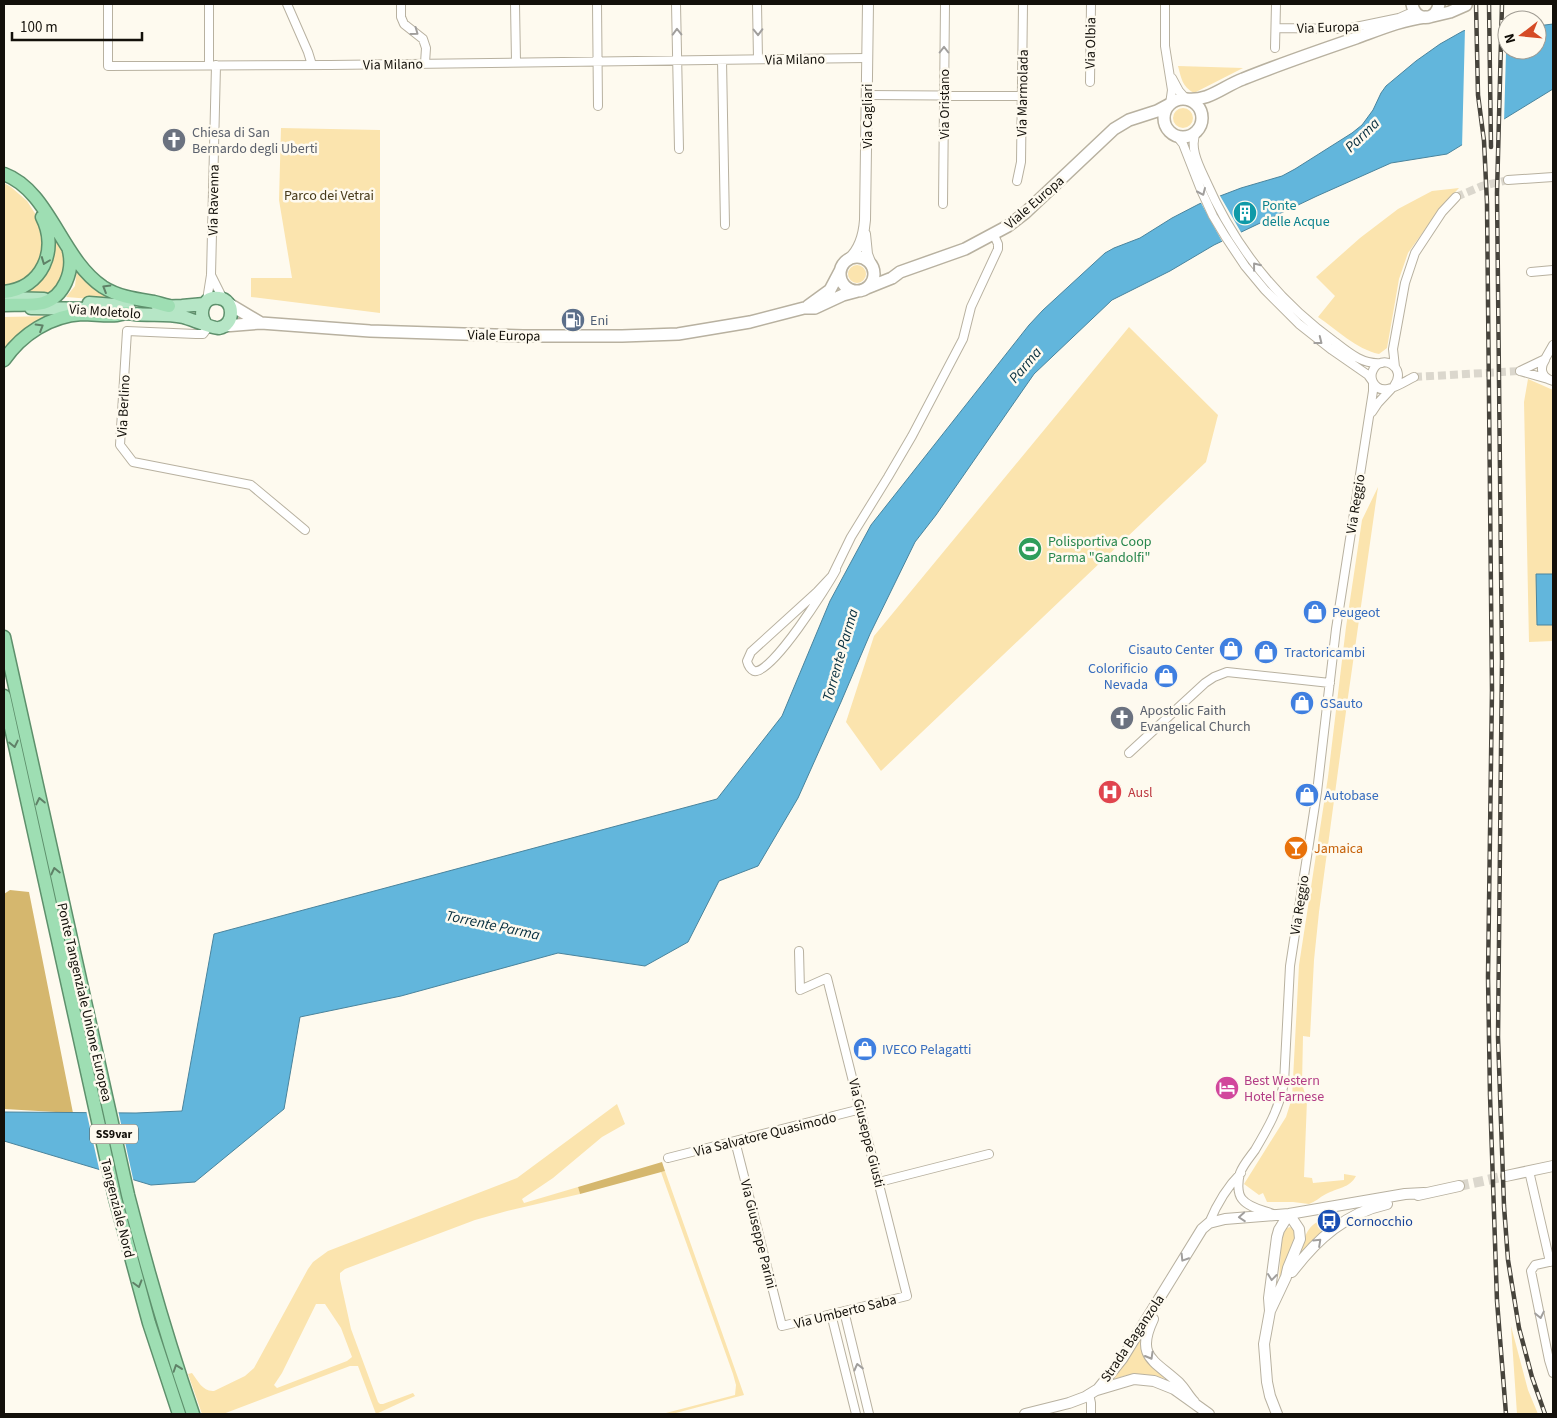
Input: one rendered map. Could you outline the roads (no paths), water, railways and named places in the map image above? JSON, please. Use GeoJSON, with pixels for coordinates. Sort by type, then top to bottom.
{"type":"FeatureCollection","features":[{"type":"Feature","properties":{"kind":"highway"},"geometry":{"type":"LineString","coordinates":[[4,174],[17,180],[30,192],[85,272],[105,288],[127,297],[169,306]]}},
{"type":"Feature","properties":{"kind":"highway"},"geometry":{"type":"LineString","coordinates":[[4,179],[20,189],[35,206],[45,223],[49,243],[45,263],[37,276],[22,287],[4,292]]}},
{"type":"Feature","properties":{"kind":"highway"},"geometry":{"type":"LineString","coordinates":[[4,304],[41,303],[50,300],[61,289],[70,271],[70,257],[65,244]]}},
{"type":"Feature","properties":{"kind":"highway"},"geometry":{"type":"LineString","coordinates":[[4,360],[15,346],[30,333],[57,318],[81,314],[116,315],[128,313]]}},
{"type":"Feature","properties":{"kind":"highway"},"geometry":{"type":"LineString","coordinates":[[4,637],[44,850]]}},
{"type":"Feature","properties":{"kind":"highway"},"geometry":{"type":"LineString","coordinates":[[4,696],[44,850]]}},
{"type":"Feature","properties":{"kind":"highway","name":"Tangenziale Nord"},"geometry":{"type":"LineString","coordinates":[[44,850],[119,1215],[149,1323],[179,1414]]}},
{"type":"Feature","properties":{"kind":"highway","name":"Ponte Tangenziale Unione Europea"},"geometry":{"type":"LineString","coordinates":[[44,850],[136,1228],[162,1319],[193,1414]]}},
{"type":"Feature","properties":{"kind":"main road"},"geometry":{"type":"LineString","coordinates":[[1427,17],[1437,11],[1438,4]]}},
{"type":"Feature","properties":{"kind":"main road"},"geometry":{"type":"LineString","coordinates":[[1224,90],[1209,105],[1199,126],[1189,136],[1172,132],[1165,123],[1164,116],[1166,110],[1170,104],[1178,99],[1202,99],[1224,90],[1241,80],[1408,11],[1427,17],[1450,12],[1463,6],[1453,8],[1444,4]]}},
{"type":"Feature","properties":{"kind":"main road","name":"Via Europa"},"geometry":{"type":"LineString","coordinates":[[1408,11],[1427,17]]}},
{"type":"Feature","properties":{"kind":"main road"},"geometry":{"type":"LineString","coordinates":[[1186,99],[1198,106],[1202,114],[1199,126]]}},
{"type":"Feature","properties":{"kind":"main road","name":"Viale Europa"},"geometry":{"type":"LineString","coordinates":[[1103,141],[1114,129],[1124,122],[1137,116],[1157,111],[1170,104]]}},
{"type":"Feature","properties":{"kind":"main road","name":"Viale Europa"},"geometry":{"type":"LineString","coordinates":[[260,323],[415,333],[523,336],[632,336],[694,332],[750,322],[804,308],[815,308],[843,295],[863,290],[892,278],[900,272],[958,252],[994,235],[1025,214],[1088,153],[1103,141],[1128,126],[1141,122],[1157,122],[1172,132]]}},
{"type":"Feature","properties":{"kind":"main road","name":"Viale Europa"},"geometry":{"type":"LineString","coordinates":[[804,308],[830,290],[844,263],[849,259],[860,257],[870,262],[880,271],[900,272]]}},
{"type":"Feature","properties":{"kind":"main road"},"geometry":{"type":"LineString","coordinates":[[841,268],[840,277],[844,286],[849,290],[863,290],[873,281],[874,268],[870,262]]}},
{"type":"Feature","properties":{"kind":"main road","name":"Via Moletolo"},"geometry":{"type":"LineString","coordinates":[[4,298],[136,306],[182,306],[206,302],[212,298],[226,301]]}},
{"type":"Feature","properties":{"kind":"main road"},"geometry":{"type":"LineString","coordinates":[[226,301],[260,323]]}},
{"type":"Feature","properties":{"kind":"main road"},"geometry":{"type":"LineString","coordinates":[[224,326],[231,318],[231,309],[226,301]]}},
{"type":"Feature","properties":{"kind":"main road"},"geometry":{"type":"LineString","coordinates":[[206,302],[201,313],[207,325]]}},
{"type":"Feature","properties":{"kind":"main road","name":"Via Moletolo"},"geometry":{"type":"LineString","coordinates":[[4,309],[78,308],[116,310],[128,313],[181,316],[220,328],[260,323]]}},
{"type":"Feature","properties":{"kind":"street","name":"Via Milano"},"geometry":{"type":"LineString","coordinates":[[108,4],[108,66],[867,58]]}},
{"type":"Feature","properties":{"kind":"street","name":"Via Ravenna"},"geometry":{"type":"LineString","coordinates":[[206,302],[211,275],[212,65],[209,4]]}},
{"type":"Feature","properties":{"kind":"street"},"geometry":{"type":"LineString","coordinates":[[288,4],[312,65]]}},
{"type":"Feature","properties":{"kind":"street"},"geometry":{"type":"LineString","coordinates":[[401,4],[401,17],[404,24],[420,36],[424,42],[426,48],[425,63]]}},
{"type":"Feature","properties":{"kind":"street"},"geometry":{"type":"LineString","coordinates":[[515,4],[516,62]]}},
{"type":"Feature","properties":{"kind":"street"},"geometry":{"type":"LineString","coordinates":[[596,4],[598,106]]}},
{"type":"Feature","properties":{"kind":"street"},"geometry":{"type":"LineString","coordinates":[[676,4],[679,149]]}},
{"type":"Feature","properties":{"kind":"street"},"geometry":{"type":"LineString","coordinates":[[757,4],[758,60]]}},
{"type":"Feature","properties":{"kind":"street","name":"Via Cagliari"},"geometry":{"type":"LineString","coordinates":[[849,259],[859,247],[864,227],[868,4]]}},
{"type":"Feature","properties":{"kind":"street","name":"Via Oristano"},"geometry":{"type":"LineString","coordinates":[[943,204],[944,4]]}},
{"type":"Feature","properties":{"kind":"street","name":"Via Marmolada"},"geometry":{"type":"LineString","coordinates":[[1017,181],[1022,162],[1023,4]]}},
{"type":"Feature","properties":{"kind":"street","name":"Via Olbia"},"geometry":{"type":"LineString","coordinates":[[1090,82],[1091,4]]}},
{"type":"Feature","properties":{"kind":"street"},"geometry":{"type":"LineString","coordinates":[[1165,4],[1166,46],[1172,90],[1170,104]]}},
{"type":"Feature","properties":{"kind":"street"},"geometry":{"type":"LineString","coordinates":[[1275,48],[1276,4]]}},
{"type":"Feature","properties":{"kind":"street","name":"Via Europa"},"geometry":{"type":"LineString","coordinates":[[1276,28],[1346,29],[1399,18],[1408,11]]}},
{"type":"Feature","properties":{"kind":"street"},"geometry":{"type":"LineString","coordinates":[[722,60],[725,225]]}},
{"type":"Feature","properties":{"kind":"street"},"geometry":{"type":"LineString","coordinates":[[1171,75],[1179,91],[1186,99]]}},
{"type":"Feature","properties":{"kind":"street"},"geometry":{"type":"LineString","coordinates":[[867,95],[1022,96]]}},
{"type":"Feature","properties":{"kind":"street"},"geometry":{"type":"LineString","coordinates":[[1172,132],[1181,140],[1201,190],[1225,236],[1251,273],[1325,345],[1366,373],[1377,387],[1383,390],[1414,377],[1391,364],[1365,362],[1285,306],[1224,218],[1203,174],[1194,144],[1194,137],[1199,126]]}},
{"type":"Feature","properties":{"kind":"street"},"geometry":{"type":"LineString","coordinates":[[1508,180],[1553,177]]}},
{"type":"Feature","properties":{"kind":"street","name":"Via Reggio"},"geometry":{"type":"LineString","coordinates":[[1369,416],[1398,378],[1393,349],[1404,283],[1415,253],[1442,212],[1456,197]]}},
{"type":"Feature","properties":{"kind":"street","name":"Via Cagliari"},"geometry":{"type":"LineString","coordinates":[[864,227],[867,254],[870,262]]}},
{"type":"Feature","properties":{"kind":"street"},"geometry":{"type":"LineString","coordinates":[[836,570],[823,587],[751,652],[747,661],[751,669],[759,670],[765,666],[792,637],[824,591],[836,570],[848,542],[908,443],[963,339],[971,307],[997,252],[998,244],[994,235]]}},
{"type":"Feature","properties":{"kind":"street"},"geometry":{"type":"LineString","coordinates":[[1531,272],[1553,270]]}},
{"type":"Feature","properties":{"kind":"street"},"geometry":{"type":"LineString","coordinates":[[211,275],[226,301]]}},
{"type":"Feature","properties":{"kind":"street","name":"Via Berlino"},"geometry":{"type":"LineString","coordinates":[[207,325],[203,334],[127,331],[120,445],[133,462],[251,485],[305,530]]}},
{"type":"Feature","properties":{"kind":"street"},"geometry":{"type":"LineString","coordinates":[[1552,381],[1543,374],[1542,364],[1549,357],[1553,345]]}},
{"type":"Feature","properties":{"kind":"street","name":"Via Reggio"},"geometry":{"type":"LineString","coordinates":[[1241,1173],[1270,1125],[1282,1094],[1290,966],[1316,792],[1340,604],[1374,391],[1371,376],[1377,365],[1383,363],[1393,349]]}},
{"type":"Feature","properties":{"kind":"street"},"geometry":{"type":"LineString","coordinates":[[1549,357],[1520,371],[1552,381]]}},
{"type":"Feature","properties":{"kind":"street"},"geometry":{"type":"LineString","coordinates":[[1129,753],[1204,683],[1214,676],[1227,672],[1330,683]]}},
{"type":"Feature","properties":{"kind":"street","name":"Via Giuseppe Giusti"},"geometry":{"type":"LineString","coordinates":[[799,951],[800,990],[827,978],[907,1296]]}},
{"type":"Feature","properties":{"kind":"street","name":"Via Salvatore Quasimodo"},"geometry":{"type":"LineString","coordinates":[[668,1158],[861,1109]]}},
{"type":"Feature","properties":{"kind":"street","name":"Via Giuseppe Parini"},"geometry":{"type":"LineString","coordinates":[[735,1141],[782,1326]]}},
{"type":"Feature","properties":{"kind":"street"},"geometry":{"type":"LineString","coordinates":[[879,1182],[989,1154]]}},
{"type":"Feature","properties":{"kind":"street"},"geometry":{"type":"LineString","coordinates":[[1506,1176],[1553,1166]]}},
{"type":"Feature","properties":{"kind":"street"},"geometry":{"type":"LineString","coordinates":[[1529,1171],[1552,1261],[1535,1265],[1530,1271],[1553,1374]]}},
{"type":"Feature","properties":{"kind":"street"},"geometry":{"type":"LineString","coordinates":[[1241,1173],[1238,1189],[1243,1200],[1253,1207],[1276,1215]]}},
{"type":"Feature","properties":{"kind":"street","name":"Strada Baganzola"},"geometry":{"type":"LineString","coordinates":[[1025,1414],[1065,1404],[1093,1392],[1122,1359],[1202,1229],[1209,1223],[1213,1213],[1235,1178],[1241,1173]]}},
{"type":"Feature","properties":{"kind":"street"},"geometry":{"type":"LineString","coordinates":[[1286,1278],[1310,1249],[1341,1222],[1370,1208],[1424,1193],[1459,1186]]}},
{"type":"Feature","properties":{"kind":"street"},"geometry":{"type":"LineString","coordinates":[[1209,1223],[1225,1219],[1289,1214],[1424,1193]]}},
{"type":"Feature","properties":{"kind":"street"},"geometry":{"type":"LineString","coordinates":[[1270,1311],[1286,1278],[1300,1237],[1299,1228],[1289,1214]]}},
{"type":"Feature","properties":{"kind":"street"},"geometry":{"type":"LineString","coordinates":[[1266,1413],[1270,1405],[1270,1396],[1264,1354],[1265,1332],[1270,1311],[1269,1298],[1277,1237],[1289,1214]]}},
{"type":"Feature","properties":{"kind":"street"},"geometry":{"type":"LineString","coordinates":[[1162,1294],[1147,1333],[1146,1350],[1154,1362],[1179,1384],[1194,1402]]}},
{"type":"Feature","properties":{"kind":"street","name":"Via Umberto Saba"},"geometry":{"type":"LineString","coordinates":[[782,1326],[907,1296]]}},
{"type":"Feature","properties":{"kind":"street"},"geometry":{"type":"LineString","coordinates":[[844,1311],[869,1414]]}},
{"type":"Feature","properties":{"kind":"street"},"geometry":{"type":"LineString","coordinates":[[831,1314],[856,1414]]}},
{"type":"Feature","properties":{"kind":"street"},"geometry":{"type":"LineString","coordinates":[[1091,1414],[1093,1392],[1126,1381],[1146,1380],[1159,1382],[1171,1387],[1210,1414]]}},
{"type":"Feature","properties":{"kind":"street"},"geometry":{"type":"LineString","coordinates":[[1270,1396],[1277,1414]]}},
{"type":"Feature","properties":{"kind":"water"},"geometry":{"type":"Polygon","coordinates":[[[1497,21],[1497,60],[1547,60],[1547,25],[1553,24],[1553,89],[1447,154],[1391,163],[1214,245],[1170,271],[1112,300],[1034,374],[936,515],[915,542],[870,634],[798,798],[758,866],[719,881],[688,942],[645,966],[558,953],[401,996],[300,1017],[284,1109],[195,1182],[151,1185],[4,1141],[4,1112],[136,1113],[182,1111],[214,934],[717,799],[782,716],[830,601],[871,525],[1029,325],[1043,310],[1105,253],[1140,238],[1199,204],[1241,188],[1282,176],[1352,133],[1362,125],[1373,110],[1386,86],[1416,61],[1463,31],[1497,21]]]}},
{"type":"Feature","properties":{"kind":"water"},"geometry":{"type":"Polygon","coordinates":[[[1536,574],[1553,574],[1553,625],[1537,625],[1536,574]]]}},
{"type":"Feature","properties":{"kind":"tunnel"},"geometry":{"type":"LineString","coordinates":[[1456,197],[1482,186],[1508,180]]}},
{"type":"Feature","properties":{"kind":"tunnel"},"geometry":{"type":"LineString","coordinates":[[1414,377],[1520,371]]}},
{"type":"Feature","properties":{"kind":"tunnel"},"geometry":{"type":"LineString","coordinates":[[1459,1186],[1506,1176]]}},
{"type":"Feature","properties":{"kind":"railway"},"geometry":{"type":"LineString","coordinates":[[1476,4],[1478,95],[1484,141],[1487,203],[1492,690],[1488,977],[1490,1095],[1497,1301],[1506,1414]]}},
{"type":"Feature","properties":{"kind":"railway"},"geometry":{"type":"LineString","coordinates":[[1489,4],[1491,147]]}},
{"type":"Feature","properties":{"kind":"railway"},"geometry":{"type":"LineString","coordinates":[[1502,4],[1497,193],[1502,659],[1498,1037],[1504,1206],[1508,1260],[1519,1328],[1532,1377],[1545,1414]]}},
{"type":"Feature","properties":{"kind":"place","name":"Chiesa di San Bernardo degli Uberti"},"geometry":{"type":"Point","coordinates":[174,140]}},
{"type":"Feature","properties":{"kind":"place","name":"Ponte delle Acque"},"geometry":{"type":"Point","coordinates":[1245,213]}},
{"type":"Feature","properties":{"kind":"place","name":"Eni"},"geometry":{"type":"Point","coordinates":[573,320]}},
{"type":"Feature","properties":{"kind":"place","name":"Polisportiva Coop Parma \"Gandolfi\""},"geometry":{"type":"Point","coordinates":[1030,549]}},
{"type":"Feature","properties":{"kind":"place","name":"Peugeot"},"geometry":{"type":"Point","coordinates":[1315,612]}},
{"type":"Feature","properties":{"kind":"place","name":"Cisauto Center"},"geometry":{"type":"Point","coordinates":[1231,649]}},
{"type":"Feature","properties":{"kind":"place","name":"Tractoricambi"},"geometry":{"type":"Point","coordinates":[1266,652]}},
{"type":"Feature","properties":{"kind":"place","name":"Colorificio Nevada"},"geometry":{"type":"Point","coordinates":[1166,676]}},
{"type":"Feature","properties":{"kind":"place","name":"GSauto"},"geometry":{"type":"Point","coordinates":[1302,703]}},
{"type":"Feature","properties":{"kind":"place","name":"Apostolic Faith Evangelical Church"},"geometry":{"type":"Point","coordinates":[1122,718]}},
{"type":"Feature","properties":{"kind":"place","name":"Ausl"},"geometry":{"type":"Point","coordinates":[1110,792]}},
{"type":"Feature","properties":{"kind":"place","name":"Autobase"},"geometry":{"type":"Point","coordinates":[1307,795]}},
{"type":"Feature","properties":{"kind":"place","name":"Jamaica"},"geometry":{"type":"Point","coordinates":[1296,848]}},
{"type":"Feature","properties":{"kind":"place","name":"IVECO Pelagatti"},"geometry":{"type":"Point","coordinates":[865,1049]}},
{"type":"Feature","properties":{"kind":"place","name":"Best Western Hotel Farnese"},"geometry":{"type":"Point","coordinates":[1227,1088]}},
{"type":"Feature","properties":{"kind":"place","name":"Cornocchio"},"geometry":{"type":"Point","coordinates":[1329,1221]}},
{"type":"Feature","properties":{"kind":"water label","name":"Parma"},"geometry":{"type":"Point","coordinates":[1362,135]}},
{"type":"Feature","properties":{"kind":"water label","name":"Parma"},"geometry":{"type":"Point","coordinates":[1025,365]}},
{"type":"Feature","properties":{"kind":"water label","name":"Torrente Parma"},"geometry":{"type":"Point","coordinates":[840,655]}},
{"type":"Feature","properties":{"kind":"water label","name":"Torrente Parma"},"geometry":{"type":"Point","coordinates":[493,925]}},
{"type":"Feature","properties":{"kind":"park label","name":"Parco dei Vetrai"},"geometry":{"type":"Point","coordinates":[329,195]}}]}
